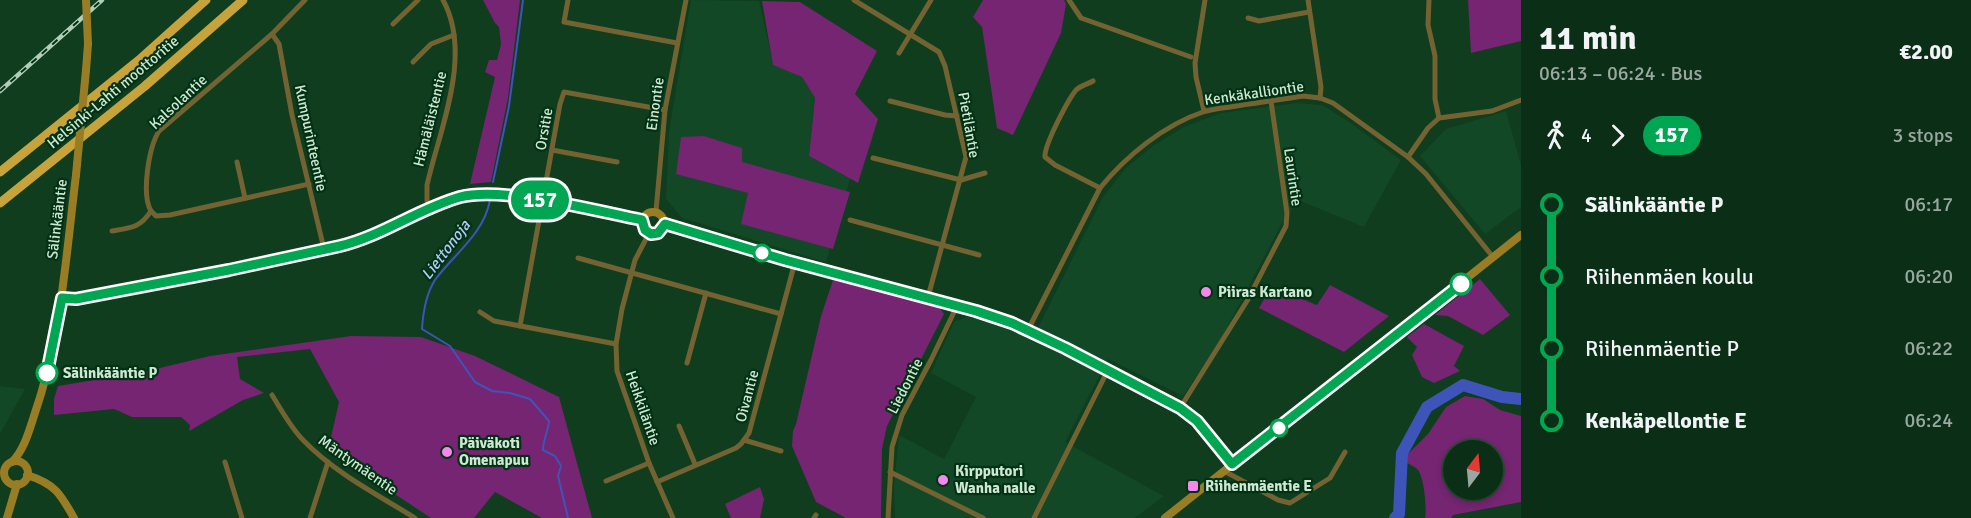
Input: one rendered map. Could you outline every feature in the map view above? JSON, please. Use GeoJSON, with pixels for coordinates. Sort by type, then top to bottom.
{"type":"FeatureCollection","features":[{"type":"Feature","properties":{"kind":"highway","name":"Helsinki-Lahti moottoritie"},"geometry":{"type":"LineString","coordinates":[[0,172],[132,66],[206,0]]}},
{"type":"Feature","properties":{"kind":"highway","name":"Helsinki-Lahti moottoritie"},"geometry":{"type":"LineString","coordinates":[[0,203],[145,86],[243,0]]}},
{"type":"Feature","properties":{"kind":"street","name":"Sälinkääntie"},"geometry":{"type":"LineString","coordinates":[[12,462],[18,456],[27,436],[46,378],[62,298],[86,70],[88,44],[86,0]]}},
{"type":"Feature","properties":{"kind":"street","name":"Kalsolantie"},"geometry":{"type":"LineString","coordinates":[[151,211],[146,195],[152,146],[159,131],[272,34],[305,0]]}},
{"type":"Feature","properties":{"kind":"street"},"geometry":{"type":"LineString","coordinates":[[393,24],[418,0]]}},
{"type":"Feature","properties":{"kind":"street","name":"Hämäläistentie"},"geometry":{"type":"LineString","coordinates":[[432,207],[427,201],[427,185],[454,76],[453,22],[443,0]]}},
{"type":"Feature","properties":{"kind":"street"},"geometry":{"type":"LineString","coordinates":[[568,0],[564,22],[676,44]]}},
{"type":"Feature","properties":{"kind":"street","name":"Einontie"},"geometry":{"type":"LineString","coordinates":[[656,211],[665,110],[686,0]]}},
{"type":"Feature","properties":{"kind":"street","name":"Pietiläntie"},"geometry":{"type":"LineString","coordinates":[[854,0],[939,52],[943,59],[966,157],[928,297]]}},
{"type":"Feature","properties":{"kind":"street"},"geometry":{"type":"LineString","coordinates":[[899,53],[931,0]]}},
{"type":"Feature","properties":{"kind":"street"},"geometry":{"type":"LineString","coordinates":[[1069,0],[1081,18],[1191,57]]}},
{"type":"Feature","properties":{"kind":"street"},"geometry":{"type":"LineString","coordinates":[[1204,111],[1195,63],[1205,0]]}},
{"type":"Feature","properties":{"kind":"street"},"geometry":{"type":"LineString","coordinates":[[1308,0],[1321,87],[1320,98]]}},
{"type":"Feature","properties":{"kind":"street"},"geometry":{"type":"LineString","coordinates":[[1429,0],[1428,26],[1435,56],[1435,99],[1439,118]]}},
{"type":"Feature","properties":{"kind":"street"},"geometry":{"type":"LineString","coordinates":[[1248,18],[1259,21],[1309,12]]}},
{"type":"Feature","properties":{"kind":"street","name":"Kumpurinteentie"},"geometry":{"type":"LineString","coordinates":[[272,34],[279,44],[324,249]]}},
{"type":"Feature","properties":{"kind":"street"},"geometry":{"type":"LineString","coordinates":[[413,62],[431,44],[454,35]]}},
{"type":"Feature","properties":{"kind":"street"},"geometry":{"type":"LineString","coordinates":[[1094,81],[1077,90],[1044,150],[1045,157],[1055,165],[1101,188]]}},
{"type":"Feature","properties":{"kind":"street","name":"Orsitie"},"geometry":{"type":"LineString","coordinates":[[520,326],[564,92],[665,110]]}},
{"type":"Feature","properties":{"kind":"street","name":"Kenkäkalliontie"},"geometry":{"type":"LineString","coordinates":[[1028,330],[1101,188],[1111,174],[1132,154],[1171,128],[1204,111],[1303,96],[1320,98],[1333,103],[1407,157],[1426,174],[1493,257]]}},
{"type":"Feature","properties":{"kind":"street"},"geometry":{"type":"LineString","coordinates":[[1407,157],[1428,128],[1439,118],[1492,111],[1521,100]]}},
{"type":"Feature","properties":{"kind":"street"},"geometry":{"type":"LineString","coordinates":[[890,101],[945,116],[957,116]]}},
{"type":"Feature","properties":{"kind":"street","name":"Laurintie"},"geometry":{"type":"LineString","coordinates":[[1180,408],[1231,329],[1286,226],[1287,213],[1271,101]]}},
{"type":"Feature","properties":{"kind":"street"},"geometry":{"type":"LineString","coordinates":[[552,150],[617,162]]}},
{"type":"Feature","properties":{"kind":"street"},"geometry":{"type":"LineString","coordinates":[[873,158],[961,180],[985,172]]}},
{"type":"Feature","properties":{"kind":"street"},"geometry":{"type":"LineString","coordinates":[[237,162],[245,198]]}},
{"type":"Feature","properties":{"kind":"street"},"geometry":{"type":"LineString","coordinates":[[112,231],[140,225],[151,211],[156,216],[170,215],[309,184]]}},
{"type":"Feature","properties":{"kind":"street"},"geometry":{"type":"LineString","coordinates":[[62,298],[76,299],[229,270],[355,242],[432,207],[462,197],[507,195],[642,220]]}},
{"type":"Feature","properties":{"kind":"street"},"geometry":{"type":"LineString","coordinates":[[656,211],[663,216],[665,224],[658,233],[647,232],[642,220],[649,212],[656,211]]}},
{"type":"Feature","properties":{"kind":"street"},"geometry":{"type":"LineString","coordinates":[[850,220],[979,255]]}},
{"type":"Feature","properties":{"kind":"street"},"geometry":{"type":"LineString","coordinates":[[665,224],[795,262],[928,297],[996,317],[1028,330],[1180,408],[1197,421],[1232,464]]}},
{"type":"Feature","properties":{"kind":"street","name":"Heikkiläntie"},"geometry":{"type":"LineString","coordinates":[[647,232],[646,239],[634,260],[622,309],[616,344],[617,371],[649,463],[673,518]]}},
{"type":"Feature","properties":{"kind":"street"},"geometry":{"type":"LineString","coordinates":[[1165,518],[1521,235]]}},
{"type":"Feature","properties":{"kind":"street"},"geometry":{"type":"LineString","coordinates":[[578,258],[782,314]]}},
{"type":"Feature","properties":{"kind":"street","name":"Oivantie"},"geometry":{"type":"LineString","coordinates":[[657,482],[736,448],[749,433],[795,262]]}},
{"type":"Feature","properties":{"kind":"street"},"geometry":{"type":"LineString","coordinates":[[687,363],[706,293]]}},
{"type":"Feature","properties":{"kind":"street","name":"Liedontie"},"geometry":{"type":"LineString","coordinates":[[888,518],[892,447],[902,415],[932,360],[957,306]]}},
{"type":"Feature","properties":{"kind":"street"},"geometry":{"type":"LineString","coordinates":[[480,312],[494,321],[616,344]]}},
{"type":"Feature","properties":{"kind":"street"},"geometry":{"type":"LineString","coordinates":[[1034,518],[1108,370]]}},
{"type":"Feature","properties":{"kind":"street","name":"Mäntymäentie"},"geometry":{"type":"LineString","coordinates":[[272,395],[304,441],[328,462],[415,518]]}},
{"type":"Feature","properties":{"kind":"street"},"geometry":{"type":"LineString","coordinates":[[679,426],[695,464]]}},
{"type":"Feature","properties":{"kind":"street","name":"Sälinkääntie"},"geometry":{"type":"LineString","coordinates":[[25,465],[27,436]]}},
{"type":"Feature","properties":{"kind":"street"},"geometry":{"type":"LineString","coordinates":[[744,440],[781,451]]}},
{"type":"Feature","properties":{"kind":"street"},"geometry":{"type":"LineString","coordinates":[[1224,471],[1278,501],[1290,503],[1330,477],[1345,452]]}},
{"type":"Feature","properties":{"kind":"street"},"geometry":{"type":"LineString","coordinates":[[7,518],[13,483],[4,472],[7,465],[19,462],[25,465],[27,475],[24,481],[13,483]]}},
{"type":"Feature","properties":{"kind":"street"},"geometry":{"type":"LineString","coordinates":[[225,462],[242,518]]}},
{"type":"Feature","properties":{"kind":"street"},"geometry":{"type":"LineString","coordinates":[[310,518],[328,462]]}},
{"type":"Feature","properties":{"kind":"street"},"geometry":{"type":"LineString","coordinates":[[606,481],[649,463]]}},
{"type":"Feature","properties":{"kind":"street"},"geometry":{"type":"LineString","coordinates":[[890,472],[983,518]]}},
{"type":"Feature","properties":{"kind":"street"},"geometry":{"type":"LineString","coordinates":[[27,475],[53,486],[74,518]]}},
{"type":"Feature","properties":{"kind":"shaded area"},"geometry":{"type":"Polygon","coordinates":[[[483,0],[520,0],[508,98],[491,182],[470,184],[495,77],[485,72],[489,60],[497,60],[501,44],[499,27],[483,0]]]}},
{"type":"Feature","properties":{"kind":"shaded area"},"geometry":{"type":"Polygon","coordinates":[[[691,0],[759,1],[773,64],[802,77],[815,98],[809,156],[850,179],[826,262],[682,218],[666,199],[669,132],[691,0]]]}},
{"type":"Feature","properties":{"kind":"shaded area"},"geometry":{"type":"Polygon","coordinates":[[[983,0],[1064,0],[1066,4],[1061,33],[1013,135],[997,128],[982,27],[973,17],[983,0]]]}},
{"type":"Feature","properties":{"kind":"shaded area"},"geometry":{"type":"Polygon","coordinates":[[[1468,0],[1521,0],[1521,41],[1471,53],[1468,0]]]}},
{"type":"Feature","properties":{"kind":"shaded area"},"geometry":{"type":"Polygon","coordinates":[[[762,1],[800,2],[877,51],[855,94],[878,119],[858,183],[809,156],[815,98],[802,77],[773,65],[762,1]]]}},
{"type":"Feature","properties":{"kind":"shaded area"},"geometry":{"type":"Polygon","coordinates":[[[1297,103],[1322,105],[1401,160],[1364,227],[1298,200],[1282,223],[1220,341],[1183,396],[1108,359],[1065,442],[1164,496],[1135,518],[895,518],[894,485],[899,435],[944,459],[976,397],[931,373],[954,322],[969,316],[990,321],[1032,340],[1103,197],[1126,168],[1153,146],[1184,127],[1221,113],[1297,103]]]}},
{"type":"Feature","properties":{"kind":"shaded area"},"geometry":{"type":"Polygon","coordinates":[[[1506,111],[1521,165],[1521,207],[1485,234],[1420,156],[1446,129],[1506,111]]]}},
{"type":"Feature","properties":{"kind":"shaded area"},"geometry":{"type":"Polygon","coordinates":[[[704,136],[742,148],[742,162],[850,192],[833,249],[741,224],[748,193],[676,174],[681,137],[704,136]]]}},
{"type":"Feature","properties":{"kind":"shaded area"},"geometry":{"type":"Polygon","coordinates":[[[834,277],[938,306],[944,314],[887,426],[882,449],[881,518],[846,518],[816,502],[792,446],[793,431],[821,316],[834,277]]]}},
{"type":"Feature","properties":{"kind":"shaded area"},"geometry":{"type":"Polygon","coordinates":[[[1480,279],[1510,315],[1483,335],[1448,316],[1435,315],[1480,279]]]}},
{"type":"Feature","properties":{"kind":"shaded area"},"geometry":{"type":"Polygon","coordinates":[[[1330,285],[1389,316],[1344,352],[1259,308],[1271,287],[1317,305],[1330,285]]]}},
{"type":"Feature","properties":{"kind":"shaded area"},"geometry":{"type":"Polygon","coordinates":[[[1424,324],[1464,346],[1454,366],[1460,371],[1434,383],[1422,377],[1412,355],[1417,347],[1407,337],[1424,324]]]}},
{"type":"Feature","properties":{"kind":"shaded area"},"geometry":{"type":"Polygon","coordinates":[[[351,336],[421,337],[475,356],[559,397],[592,518],[542,518],[495,492],[474,518],[431,518],[328,450],[339,402],[310,349],[237,357],[240,379],[264,393],[243,400],[189,431],[190,425],[181,417],[132,417],[114,409],[54,415],[54,399],[58,386],[143,372],[210,356],[351,336]]]}},
{"type":"Feature","properties":{"kind":"shaded area"},"geometry":{"type":"Polygon","coordinates":[[[0,386],[25,389],[0,434],[0,386]]]}},
{"type":"Feature","properties":{"kind":"shaded area"},"geometry":{"type":"Polygon","coordinates":[[[1465,396],[1483,399],[1500,410],[1521,416],[1521,502],[1453,515],[1451,518],[1425,518],[1425,500],[1419,472],[1404,461],[1406,456],[1428,434],[1446,407],[1465,396]]]}},
{"type":"Feature","properties":{"kind":"shaded area"},"geometry":{"type":"Polygon","coordinates":[[[760,487],[764,499],[760,518],[731,518],[725,504],[760,487]]]}},
{"type":"Feature","properties":{"kind":"waterway","name":"Liettonoja"},"geometry":{"type":"LineString","coordinates":[[493,182],[509,106],[523,0]]}},
{"type":"Feature","properties":{"kind":"waterway","name":"Liettonoja"},"geometry":{"type":"LineString","coordinates":[[490,200],[482,223],[432,285],[422,329],[450,346],[475,382],[492,391],[530,399],[549,421],[543,450],[555,456],[561,466],[558,476],[568,518]]}},
{"type":"Feature","properties":{"kind":"waterway"},"geometry":{"type":"LineString","coordinates":[[1395,518],[1399,514],[1402,453],[1427,407],[1463,385],[1502,397],[1521,399]]}},
{"type":"Feature","properties":{"kind":"railway"},"geometry":{"type":"LineString","coordinates":[[0,91],[102,0]]}},
{"type":"Feature","properties":{"kind":"bus line","name":"157"},"geometry":{"type":"LineString","coordinates":[[47,373],[62,298],[76,299],[340,246],[355,242],[432,207],[462,197],[507,195],[642,220],[643,227],[651,234],[661,231],[665,224],[785,260],[996,317],[1065,348],[1180,408],[1197,421],[1232,464],[1461,284]]}},
{"type":"Feature","properties":{"kind":"place","name":"Piiras Kartano"},"geometry":{"type":"Point","coordinates":[1206,292]}},
{"type":"Feature","properties":{"kind":"place","name":"Sälinkääntie P"},"geometry":{"type":"Point","coordinates":[47,373]}},
{"type":"Feature","properties":{"kind":"place","name":"Päiväkoti Omenapuu"},"geometry":{"type":"Point","coordinates":[447,452]}},
{"type":"Feature","properties":{"kind":"place","name":"Kirpputori Wanha nalle"},"geometry":{"type":"Point","coordinates":[943,480]}},
{"type":"Feature","properties":{"kind":"place","name":"Riihenmäentie E"},"geometry":{"type":"Point","coordinates":[1193,486]}}]}
